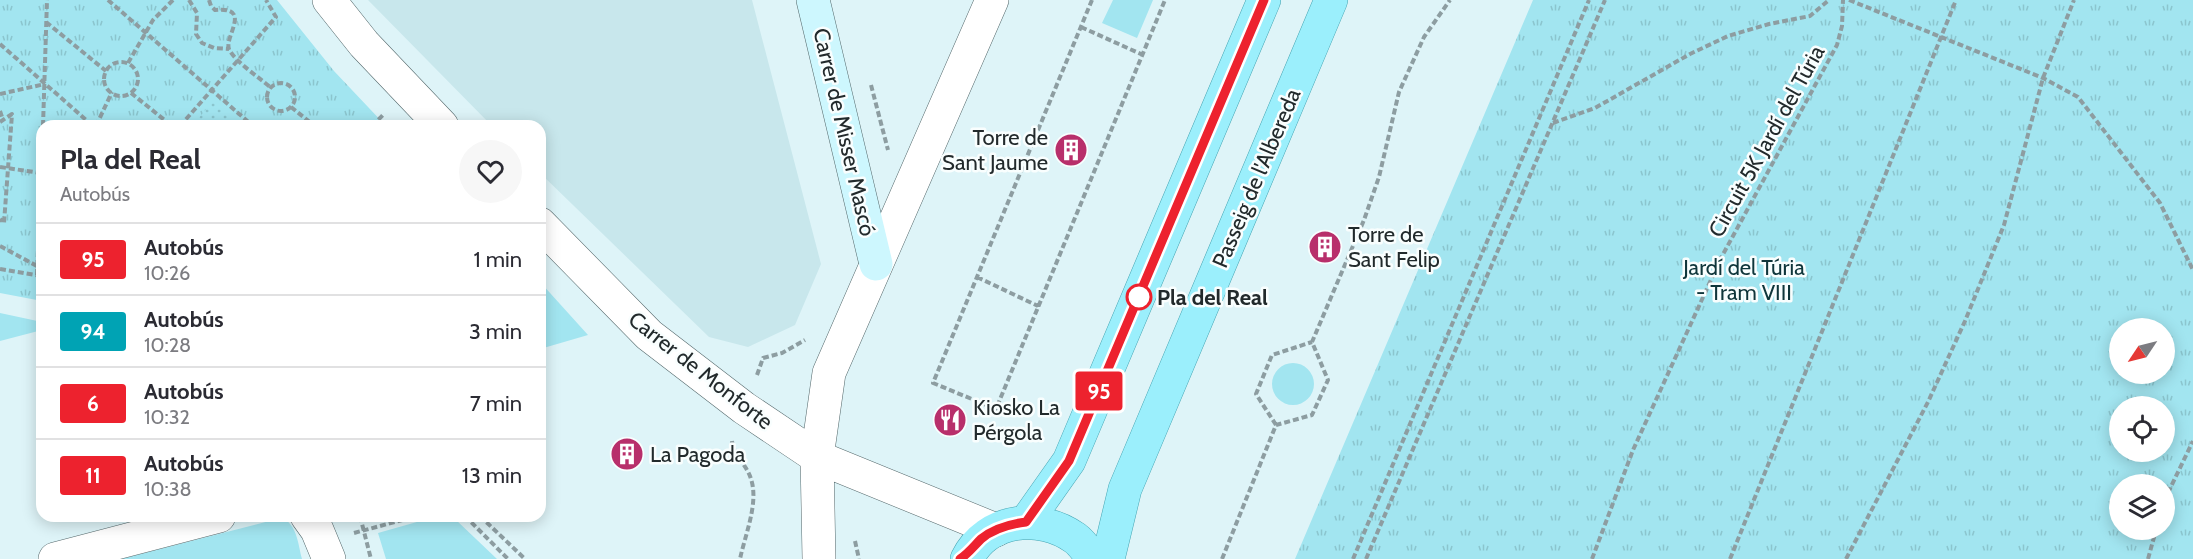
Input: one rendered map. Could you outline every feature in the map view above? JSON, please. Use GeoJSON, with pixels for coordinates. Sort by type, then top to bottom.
{"type":"FeatureCollection","features":[{"type":"Feature","properties":{"kind":"main road"},"geometry":{"type":"LineString","coordinates":[[1011,526],[1069,461],[1264,0]]}},
{"type":"Feature","properties":{"kind":"main road","name":"Passeig de l'Albereda"},"geometry":{"type":"LineString","coordinates":[[1108,559],[1125,489],[1331,0]]}},
{"type":"Feature","properties":{"kind":"main road"},"geometry":{"type":"LineString","coordinates":[[966,557],[982,539],[1011,526],[1053,525],[1077,539],[1093,559]]}},
{"type":"Feature","properties":{"kind":"street"},"geometry":{"type":"LineString","coordinates":[[329,0],[364,44],[436,120]]}},
{"type":"Feature","properties":{"kind":"street","name":"Carrer de Misser Mascó"},"geometry":{"type":"LineString","coordinates":[[813,0],[876,264]]}},
{"type":"Feature","properties":{"kind":"street"},"geometry":{"type":"LineString","coordinates":[[819,559],[817,456],[830,373],[992,0]]}},
{"type":"Feature","properties":{"kind":"street","name":"Carrer de Monforte"},"geometry":{"type":"LineString","coordinates":[[546,238],[649,334],[744,408],[817,456],[1011,526]]}},
{"type":"Feature","properties":{"kind":"street"},"geometry":{"type":"LineString","coordinates":[[55,559],[196,522]]}},
{"type":"Feature","properties":{"kind":"street"},"geometry":{"type":"LineString","coordinates":[[311,522],[327,554]]}},
{"type":"Feature","properties":{"kind":"path"},"geometry":{"type":"LineString","coordinates":[[43,120],[47,0]]}},
{"type":"Feature","properties":{"kind":"path"},"geometry":{"type":"LineString","coordinates":[[108,0],[246,120]]}},
{"type":"Feature","properties":{"kind":"path"},"geometry":{"type":"LineString","coordinates":[[128,63],[144,32],[160,11],[173,0]]}},
{"type":"Feature","properties":{"kind":"path"},"geometry":{"type":"LineString","coordinates":[[184,0],[189,0],[197,13],[196,34],[202,43],[214,48],[229,49]]}},
{"type":"Feature","properties":{"kind":"path"},"geometry":{"type":"LineString","coordinates":[[209,0],[215,10],[225,9],[235,19],[235,29],[228,43],[229,49],[238,60],[270,87]]}},
{"type":"Feature","properties":{"kind":"path"},"geometry":{"type":"LineString","coordinates":[[185,120],[276,17],[266,0]]}},
{"type":"Feature","properties":{"kind":"path"},"geometry":{"type":"LineString","coordinates":[[1092,0],[933,383],[996,409],[1166,0]]}},
{"type":"Feature","properties":{"kind":"path"},"geometry":{"type":"LineString","coordinates":[[1276,425],[1312,415],[1328,380],[1312,342],[1364,220],[1379,177],[1399,92],[1424,37],[1450,0]]}},
{"type":"Feature","properties":{"kind":"path"},"geometry":{"type":"LineString","coordinates":[[1353,559],[1589,0]]}},
{"type":"Feature","properties":{"kind":"path"},"geometry":{"type":"LineString","coordinates":[[1366,559],[1605,0]]}},
{"type":"Feature","properties":{"kind":"path"},"geometry":{"type":"LineString","coordinates":[[1552,123],[1595,108],[1690,54],[1718,41],[1769,24],[1810,15],[1829,0]]}},
{"type":"Feature","properties":{"kind":"path","name":"Circuit 5K Jardí del Túria"},"geometry":{"type":"LineString","coordinates":[[1592,559],[1633,450],[1721,258],[1837,45],[1842,26],[1843,0]]}},
{"type":"Feature","properties":{"kind":"path"},"geometry":{"type":"LineString","coordinates":[[1849,0],[2043,78],[2078,97],[2160,203],[2193,270]]}},
{"type":"Feature","properties":{"kind":"path"},"geometry":{"type":"LineString","coordinates":[[1730,559],[1956,0]]}},
{"type":"Feature","properties":{"kind":"path"},"geometry":{"type":"LineString","coordinates":[[1846,559],[1928,402],[1965,321],[2004,225],[2043,78],[2074,0]]}},
{"type":"Feature","properties":{"kind":"path"},"geometry":{"type":"LineString","coordinates":[[46,22],[106,71]]}},
{"type":"Feature","properties":{"kind":"path"},"geometry":{"type":"LineString","coordinates":[[1081,27],[1143,55]]}},
{"type":"Feature","properties":{"kind":"path"},"geometry":{"type":"LineString","coordinates":[[0,44],[88,120]]}},
{"type":"Feature","properties":{"kind":"path"},"geometry":{"type":"LineString","coordinates":[[117,62],[133,66],[138,76],[131,93],[122,95],[112,92],[105,84],[106,71],[117,62]]}},
{"type":"Feature","properties":{"kind":"path"},"geometry":{"type":"LineString","coordinates":[[869,76],[888,152]]}},
{"type":"Feature","properties":{"kind":"path"},"geometry":{"type":"LineString","coordinates":[[278,82],[291,86],[295,99],[291,107],[279,111],[271,107],[266,95],[270,87],[278,82]]}},
{"type":"Feature","properties":{"kind":"path"},"geometry":{"type":"LineString","coordinates":[[0,94],[45,84]]}},
{"type":"Feature","properties":{"kind":"path"},"geometry":{"type":"LineString","coordinates":[[98,120],[112,92]]}},
{"type":"Feature","properties":{"kind":"path"},"geometry":{"type":"LineString","coordinates":[[131,93],[165,120]]}},
{"type":"Feature","properties":{"kind":"path"},"geometry":{"type":"LineString","coordinates":[[291,107],[307,120]]}},
{"type":"Feature","properties":{"kind":"path"},"geometry":{"type":"LineString","coordinates":[[0,111],[2,121],[12,114],[4,223],[0,219]]}},
{"type":"Feature","properties":{"kind":"path"},"geometry":{"type":"LineString","coordinates":[[378,120],[383,115]]}},
{"type":"Feature","properties":{"kind":"path"},"geometry":{"type":"LineString","coordinates":[[0,167],[36,172]]}},
{"type":"Feature","properties":{"kind":"path"},"geometry":{"type":"LineString","coordinates":[[0,246],[36,265]]}},
{"type":"Feature","properties":{"kind":"path"},"geometry":{"type":"LineString","coordinates":[[0,269],[36,275]]}},
{"type":"Feature","properties":{"kind":"path"},"geometry":{"type":"LineString","coordinates":[[977,278],[1038,306]]}},
{"type":"Feature","properties":{"kind":"path"},"geometry":{"type":"LineString","coordinates":[[1276,425],[1256,394],[1272,356],[1312,342]]}},
{"type":"Feature","properties":{"kind":"path"},"geometry":{"type":"LineString","coordinates":[[1222,559],[1276,425]]}},
{"type":"Feature","properties":{"kind":"path"},"geometry":{"type":"LineString","coordinates":[[2175,478],[2193,441]]}},
{"type":"Feature","properties":{"kind":"path"},"geometry":{"type":"LineString","coordinates":[[361,522],[371,559]]}},
{"type":"Feature","properties":{"kind":"path"},"geometry":{"type":"LineString","coordinates":[[327,554],[347,535],[395,522]]}},
{"type":"Feature","properties":{"kind":"path"},"geometry":{"type":"LineString","coordinates":[[471,522],[508,559]]}},
{"type":"Feature","properties":{"kind":"path"},"geometry":{"type":"LineString","coordinates":[[486,522],[525,559]]}},
{"type":"Feature","properties":{"kind":"path"},"geometry":{"type":"LineString","coordinates":[[855,540],[859,559]]}},
{"type":"Feature","properties":{"kind":"path"},"geometry":{"type":"LineString","coordinates":[[2148,559],[2153,540]]}},
{"type":"Feature","properties":{"kind":"shaded area"},"geometry":{"type":"Polygon","coordinates":[[[368,0],[752,0],[821,264],[795,325],[748,347],[709,337],[546,179],[546,120],[486,120],[368,0]]]}},
{"type":"Feature","properties":{"kind":"green space"},"geometry":{"type":"Polygon","coordinates":[[[0,0],[277,0],[334,71],[380,120],[36,120],[36,300],[0,293],[0,0]]]}},
{"type":"Feature","properties":{"kind":"green space"},"geometry":{"type":"Polygon","coordinates":[[[1113,0],[1153,0],[1137,38],[1102,23],[1113,0]]]}},
{"type":"Feature","properties":{"kind":"green space","name":"Jardí del Túria - Tram VIII"},"geometry":{"type":"Polygon","coordinates":[[[1533,0],[2193,0],[2193,559],[1295,559],[1533,0]]]}},
{"type":"Feature","properties":{"kind":"green space"},"geometry":{"type":"Polygon","coordinates":[[[213,101],[234,120],[197,120],[213,101]]]}},
{"type":"Feature","properties":{"kind":"green space"},"geometry":{"type":"Polygon","coordinates":[[[546,289],[588,335],[546,347],[546,289]]]}},
{"type":"Feature","properties":{"kind":"green space"},"geometry":{"type":"Polygon","coordinates":[[[0,313],[36,321],[36,332],[0,341],[0,313]]]}},
{"type":"Feature","properties":{"kind":"green space"},"geometry":{"type":"Polygon","coordinates":[[[1293,363],[1301,364],[1308,369],[1313,376],[1313,392],[1308,399],[1301,404],[1293,405],[1285,404],[1278,399],[1273,392],[1272,384],[1273,376],[1278,369],[1285,364],[1293,363]]]}},
{"type":"Feature","properties":{"kind":"green space"},"geometry":{"type":"Polygon","coordinates":[[[265,522],[287,522],[294,529],[302,559],[121,559],[265,522]]]}},
{"type":"Feature","properties":{"kind":"green space"},"geometry":{"type":"Polygon","coordinates":[[[417,522],[458,522],[497,559],[386,559],[378,533],[417,522]]]}},
{"type":"Feature","properties":{"kind":"bus line","name":"95"},"geometry":{"type":"LineString","coordinates":[[960,559],[996,530],[1010,524],[1026,522],[1069,461],[1264,0]]}},
{"type":"Feature","properties":{"kind":"place","name":"Torre de Sant Jaume"},"geometry":{"type":"Point","coordinates":[1071,150]}},
{"type":"Feature","properties":{"kind":"place","name":"Torre de Sant Felip"},"geometry":{"type":"Point","coordinates":[1325,247]}},
{"type":"Feature","properties":{"kind":"place","name":"Pla del Real"},"geometry":{"type":"Point","coordinates":[1139,297]}},
{"type":"Feature","properties":{"kind":"place","name":"Kiosko La Pérgola"},"geometry":{"type":"Point","coordinates":[950,420]}},
{"type":"Feature","properties":{"kind":"place","name":"La Pagoda"},"geometry":{"type":"Point","coordinates":[627,454]}}]}
